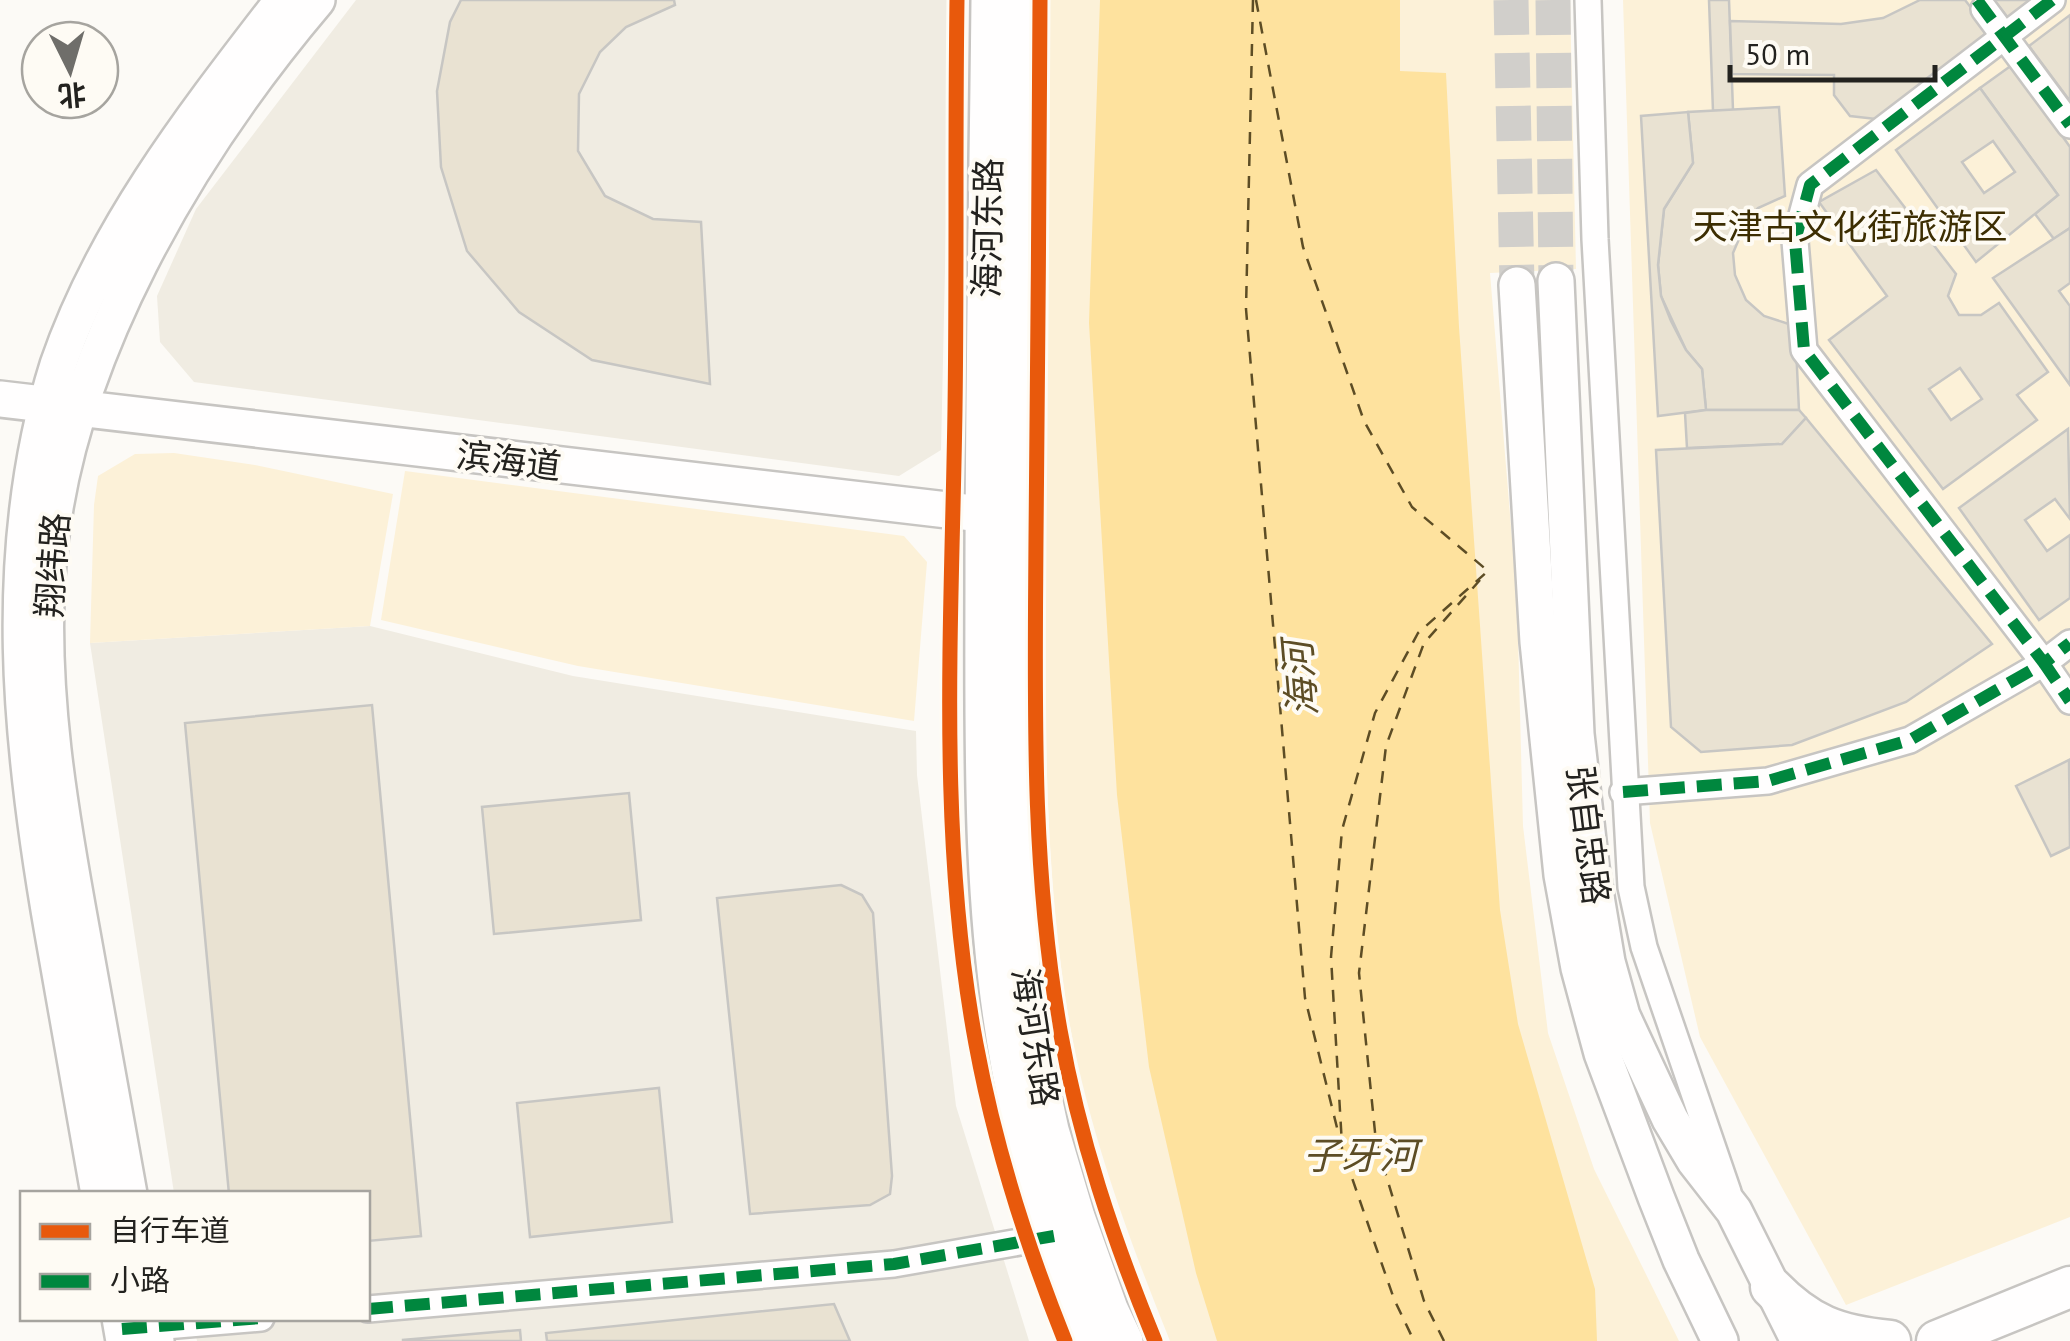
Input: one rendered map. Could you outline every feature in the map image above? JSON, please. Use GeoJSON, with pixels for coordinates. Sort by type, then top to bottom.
{"type":"FeatureCollection","features":[{"type":"Feature","properties":{"kind":"main road"},"geometry":{"type":"LineString","coordinates":[[1771,1286],[1812,1322],[1849,1336],[1894,1341],[1942,1339],[2070,1287]]}},
{"type":"Feature","properties":{"kind":"street","name":"翔纬路"},"geometry":{"type":"LineString","coordinates":[[128,1191],[62,826],[47,657],[48,567],[64,408],[58,366],[95,280],[145,188],[200,108],[283,0]]}},
{"type":"Feature","properties":{"kind":"street","name":"翔纬路"},"geometry":{"type":"LineString","coordinates":[[97,1191],[34,828],[18,665],[24,503],[64,408],[90,372],[168,210],[256,81],[318,0]]}},
{"type":"Feature","properties":{"kind":"street","name":"海河东路"},"geometry":{"type":"LineString","coordinates":[[989,0],[1000,516],[1015,649],[1022,967],[1051,1130],[1077,1217],[1110,1309],[1126,1341]]}},
{"type":"Feature","properties":{"kind":"street","name":"海河东路"},"geometry":{"type":"LineString","coordinates":[[1021,0],[986,842],[995,970],[1024,1137],[1054,1236],[1094,1341]]}},
{"type":"Feature","properties":{"kind":"street"},"geometry":{"type":"LineString","coordinates":[[1588,0],[1595,239],[1630,886],[1644,947],[1734,1211]]}},
{"type":"Feature","properties":{"kind":"street"},"geometry":{"type":"LineString","coordinates":[[2052,0],[1810,185],[1795,241],[1804,350],[2070,702]]}},
{"type":"Feature","properties":{"kind":"street"},"geometry":{"type":"LineString","coordinates":[[1984,9],[2070,125]]}},
{"type":"Feature","properties":{"kind":"street","name":"张自忠路"},"geometry":{"type":"LineString","coordinates":[[1556,281],[1576,734],[1591,867],[1608,962],[1622,1016],[1670,1118],[1695,1162],[1734,1211],[1799,1341]]}},
{"type":"Feature","properties":{"kind":"street","name":"张自忠路"},"geometry":{"type":"LineString","coordinates":[[1518,285],[1538,642],[1562,875],[1579,968],[1602,1053],[1656,1197],[1720,1341]]}},
{"type":"Feature","properties":{"kind":"street","name":"滨海道"},"geometry":{"type":"LineString","coordinates":[[0,399],[1000,516]]}},
{"type":"Feature","properties":{"kind":"street"},"geometry":{"type":"LineString","coordinates":[[1624,792],[1768,781],[1910,740],[2044,663],[2070,643]]}},
{"type":"Feature","properties":{"kind":"street"},"geometry":{"type":"LineString","coordinates":[[370,1309],[894,1264],[1054,1236]]}},
{"type":"Feature","properties":{"kind":"street"},"geometry":{"type":"LineString","coordinates":[[138,1329],[227,1321]]}},
{"type":"Feature","properties":{"kind":"shaded area"},"geometry":{"type":"Polygon","coordinates":[[[356,0],[951,0],[941,450],[899,476],[194,382],[160,342],[157,296],[196,209],[356,0]]]}},
{"type":"Feature","properties":{"kind":"shaded area"},"geometry":{"type":"Polygon","coordinates":[[[370,626],[573,676],[916,731],[917,775],[956,1106],[1029,1341],[197,1341],[193,1321],[370,1321],[370,1191],[174,1191],[90,643],[370,626]]]}},
{"type":"Feature","properties":{"kind":"green space","name":"子牙河"},"geometry":{"type":"Polygon","coordinates":[[[1050,0],[1570,0],[1576,269],[1490,273],[1517,599],[1523,826],[1548,1033],[1594,1169],[1679,1341],[1170,1341],[1094,1128],[1073,1039],[1058,939],[1047,769],[1045,656],[1050,0]]]}},
{"type":"Feature","properties":{"kind":"green space","name":"天津古文化街旅游区"},"geometry":{"type":"Polygon","coordinates":[[[1623,0],[2070,0],[2070,1217],[1846,1305],[1700,1037],[1650,823],[1623,0]]]}},
{"type":"Feature","properties":{"kind":"green space"},"geometry":{"type":"Polygon","coordinates":[[[174,453],[255,465],[393,494],[370,626],[90,643],[98,476],[135,454],[174,453]]]}},
{"type":"Feature","properties":{"kind":"green space"},"geometry":{"type":"Polygon","coordinates":[[[405,471],[904,536],[927,562],[914,721],[578,666],[381,620],[405,471]]]}},
{"type":"Feature","properties":{"kind":"water","name":"子牙河"},"geometry":{"type":"Polygon","coordinates":[[[1100,0],[1400,0],[1400,71],[1446,73],[1459,327],[1500,910],[1518,1024],[1595,1289],[1597,1341],[1217,1341],[1196,1273],[1149,1067],[1117,795],[1089,323],[1100,0]]]}},
{"type":"Feature","properties":{"kind":"building"},"geometry":{"type":"Polygon","coordinates":[[[461,0],[674,0],[675,5],[626,27],[600,52],[579,94],[578,151],[605,196],[653,219],[701,222],[710,384],[592,360],[519,312],[467,251],[441,167],[437,91],[450,22],[461,0]]]}},
{"type":"Feature","properties":{"kind":"building"},"geometry":{"type":"Polygon","coordinates":[[[1709,0],[1729,0],[1733,110],[1713,111],[1709,0]]]}},
{"type":"Feature","properties":{"kind":"building"},"geometry":{"type":"Polygon","coordinates":[[[1920,0],[1965,0],[1993,36],[1876,119],[1850,116],[1834,95],[1834,75],[1732,74],[1730,21],[1841,24],[1883,18],[1920,0]]]}},
{"type":"Feature","properties":{"kind":"building"},"geometry":{"type":"Polygon","coordinates":[[[1994,0],[2044,0],[2012,23],[1994,0]]]}},
{"type":"Feature","properties":{"kind":"building"},"geometry":{"type":"Polygon","coordinates":[[[2070,15],[2070,101],[2029,46],[2070,15]]]}},
{"type":"Feature","properties":{"kind":"building"},"geometry":{"type":"Polygon","coordinates":[[[2012,65],[2070,147],[2070,228],[2054,239],[2035,214],[2058,195],[1980,88],[2012,65]]]}},
{"type":"Feature","properties":{"kind":"building"},"geometry":{"type":"Polygon","coordinates":[[[1980,88],[2058,195],[1976,262],[1896,150],[1980,88]],[[1993,141],[1962,162],[1984,193],[2015,172],[1993,141]]]}},
{"type":"Feature","properties":{"kind":"building"},"geometry":{"type":"Polygon","coordinates":[[[1779,107],[1785,196],[1758,208],[1748,218],[1733,253],[1735,275],[1746,300],[1764,316],[1795,326],[1799,410],[1706,410],[1702,369],[1686,350],[1661,296],[1658,265],[1664,209],[1693,163],[1688,112],[1779,107]]]}},
{"type":"Feature","properties":{"kind":"building"},"geometry":{"type":"Polygon","coordinates":[[[1688,112],[1693,163],[1664,209],[1658,265],[1661,296],[1671,321],[1686,350],[1702,369],[1706,410],[1658,416],[1641,116],[1688,112]]]}},
{"type":"Feature","properties":{"kind":"building"},"geometry":{"type":"Polygon","coordinates":[[[1876,170],[1956,274],[1948,296],[1959,315],[1981,315],[1999,303],[2048,372],[2017,395],[2037,420],[1943,489],[1829,340],[1887,296],[1819,202],[1876,170]],[[1960,368],[1929,389],[1951,420],[1982,399],[1960,368]]]}},
{"type":"Feature","properties":{"kind":"building"},"geometry":{"type":"Polygon","coordinates":[[[2070,228],[2070,283],[2059,291],[2070,306],[2070,385],[1993,278],[2070,228]]]}},
{"type":"Feature","properties":{"kind":"building"},"geometry":{"type":"Polygon","coordinates":[[[1799,410],[1806,418],[1782,444],[1687,448],[1685,413],[1799,410]]]}},
{"type":"Feature","properties":{"kind":"building"},"geometry":{"type":"Polygon","coordinates":[[[1806,418],[1992,644],[1906,702],[1792,745],[1701,752],[1671,727],[1656,450],[1782,444],[1806,418]]]}},
{"type":"Feature","properties":{"kind":"building"},"geometry":{"type":"Polygon","coordinates":[[[2068,429],[2070,519],[2055,499],[2025,520],[2047,551],[2070,535],[2070,598],[2039,620],[1959,508],[2068,429]]]}},
{"type":"Feature","properties":{"kind":"building"},"geometry":{"type":"Polygon","coordinates":[[[372,705],[421,1236],[370,1241],[370,1191],[229,1191],[185,723],[372,705]]]}},
{"type":"Feature","properties":{"kind":"building"},"geometry":{"type":"Polygon","coordinates":[[[2069,760],[2070,847],[2051,856],[2016,786],[2069,760]]]}},
{"type":"Feature","properties":{"kind":"building"},"geometry":{"type":"Polygon","coordinates":[[[629,793],[641,920],[494,934],[482,807],[629,793]]]}},
{"type":"Feature","properties":{"kind":"building"},"geometry":{"type":"Polygon","coordinates":[[[841,885],[862,895],[873,913],[892,1176],[890,1194],[870,1205],[750,1214],[717,898],[841,885]]]}},
{"type":"Feature","properties":{"kind":"building"},"geometry":{"type":"Polygon","coordinates":[[[659,1088],[672,1222],[530,1237],[517,1103],[659,1088]]]}},
{"type":"Feature","properties":{"kind":"building"},"geometry":{"type":"Polygon","coordinates":[[[834,1304],[850,1341],[547,1341],[546,1333],[834,1304]]]}},
{"type":"Feature","properties":{"kind":"building"},"geometry":{"type":"Polygon","coordinates":[[[520,1330],[521,1341],[403,1341],[403,1340],[520,1330]]]}},
{"type":"Feature","properties":{"kind":"ferry route"},"geometry":{"type":"LineString","coordinates":[[1253,0],[1246,309],[1305,998],[1343,1152],[1394,1299],[1414,1341]]}},
{"type":"Feature","properties":{"kind":"ferry route"},"geometry":{"type":"LineString","coordinates":[[1256,0],[1303,247],[1364,421],[1412,507],[1488,571],[1418,633],[1375,713],[1342,830],[1331,957],[1342,1145]]}},
{"type":"Feature","properties":{"kind":"ferry route"},"geometry":{"type":"LineString","coordinates":[[1444,1341],[1424,1301],[1376,1142],[1359,973],[1386,746],[1424,643],[1480,580]]}},
{"type":"Feature","properties":{"kind":"tunnel"},"geometry":{"type":"LineString","coordinates":[[1511,0],[1517,285]]}},
{"type":"Feature","properties":{"kind":"tunnel"},"geometry":{"type":"LineString","coordinates":[[1553,0],[1556,281]]}},
{"type":"Feature","properties":{"kind":"marked path"},"geometry":{"type":"LineString","coordinates":[[1977,0],[2070,125]]}},
{"type":"Feature","properties":{"kind":"marked path"},"geometry":{"type":"LineString","coordinates":[[2052,0],[1810,185],[1795,241],[1804,350],[2044,663],[2070,643]]}},
{"type":"Feature","properties":{"kind":"marked path"},"geometry":{"type":"LineString","coordinates":[[1623,792],[1768,781],[1910,740],[2044,663],[2070,701]]}},
{"type":"Feature","properties":{"kind":"marked path"},"geometry":{"type":"LineString","coordinates":[[370,1309],[894,1264],[1054,1236]]}},
{"type":"Feature","properties":{"kind":"marked path"},"geometry":{"type":"LineString","coordinates":[[122,1329],[223,1321]]}},
{"type":"Feature","properties":{"kind":"cycle path"},"geometry":{"type":"LineString","coordinates":[[957,0],[950,647],[956,887],[976,1044],[992,1120],[1025,1232],[1065,1341]]}},
{"type":"Feature","properties":{"kind":"cycle path"},"geometry":{"type":"LineString","coordinates":[[1040,0],[1036,723],[1044,908],[1060,1030],[1077,1110],[1111,1226],[1155,1341]]}},
{"type":"Feature","properties":{"kind":"water label","name":"海河"},"geometry":{"type":"Point","coordinates":[1299,679]}}]}
